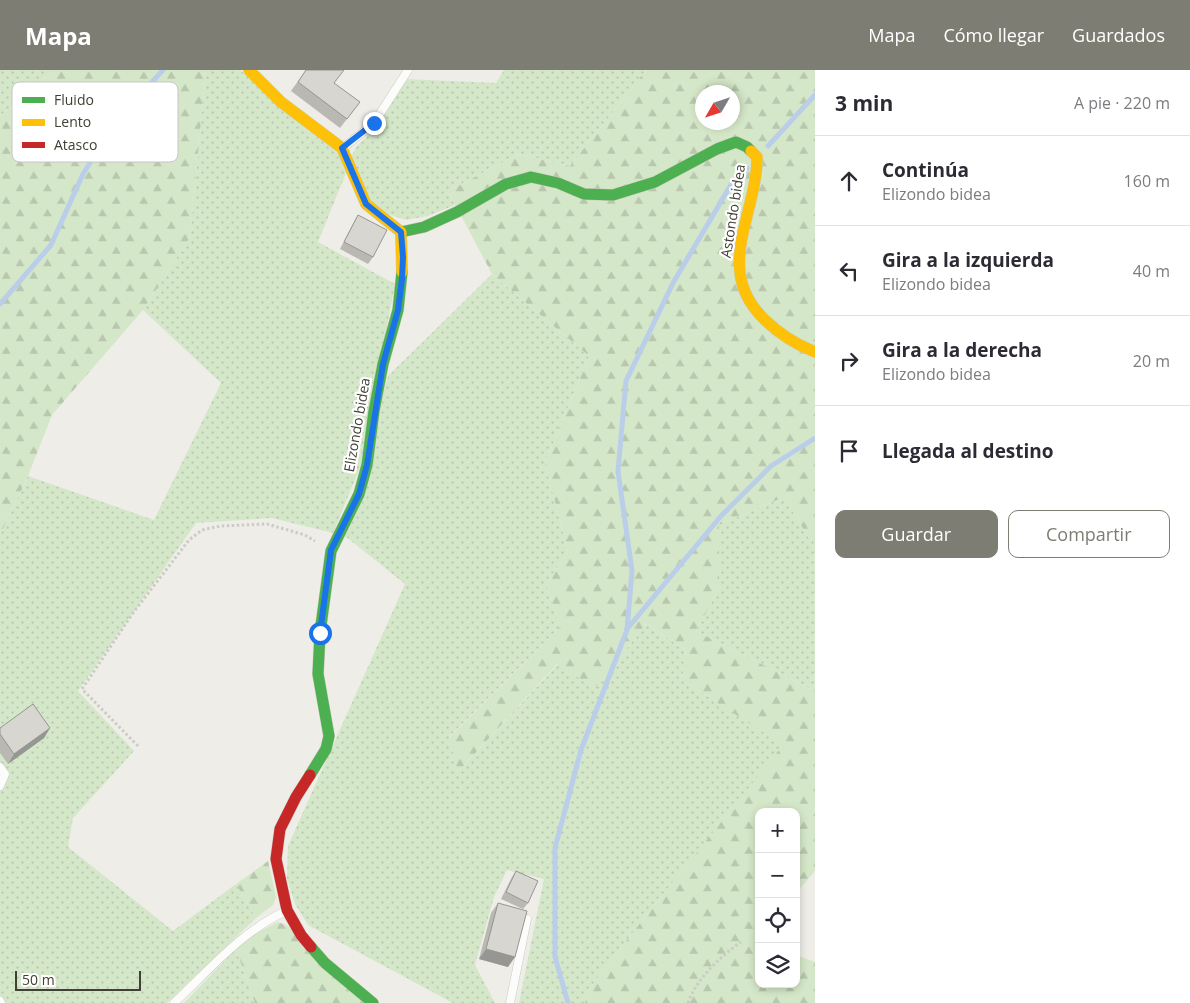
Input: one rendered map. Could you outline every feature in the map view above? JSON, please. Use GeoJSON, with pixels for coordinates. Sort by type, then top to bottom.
{"type":"FeatureCollection","features":[{"type":"Feature","properties":{"kind":"street"},"geometry":{"type":"LineString","coordinates":[[249,70],[280,102],[342,148],[366,204],[401,232]]}},
{"type":"Feature","properties":{"kind":"street","name":"Astondo bidea"},"geometry":{"type":"LineString","coordinates":[[401,232],[424,227],[457,212],[506,184],[531,177],[558,182],[584,194],[613,195],[655,182],[717,149],[736,142],[747,147],[757,157],[756,182],[744,221],[739,252],[740,281],[749,303],[772,327],[799,346],[815,352]]}},
{"type":"Feature","properties":{"kind":"street","name":"Elizondo bidea"},"geometry":{"type":"LineString","coordinates":[[373,1003],[325,963],[301,935],[287,910],[276,859],[280,829],[296,797],[326,749],[329,736],[318,674],[320,633],[331,550],[359,494],[367,465],[381,374],[398,310],[403,257],[401,232]]}},
{"type":"Feature","properties":{"kind":"lane"},"geometry":{"type":"LineString","coordinates":[[342,148],[374,123],[408,70]]}},
{"type":"Feature","properties":{"kind":"lane"},"geometry":{"type":"LineString","coordinates":[[0,767],[5,774],[0,786]]}},
{"type":"Feature","properties":{"kind":"lane"},"geometry":{"type":"LineString","coordinates":[[174,1003],[237,943],[266,920],[287,910]]}},
{"type":"Feature","properties":{"kind":"lane"},"geometry":{"type":"LineString","coordinates":[[510,1003],[527,919]]}},
{"type":"Feature","properties":{"kind":"path"},"geometry":{"type":"LineString","coordinates":[[138,746],[82,689],[133,613],[189,540],[202,530],[220,526],[267,524],[304,535],[331,550]]}},
{"type":"Feature","properties":{"kind":"path"},"geometry":{"type":"LineString","coordinates":[[688,1003],[700,982],[720,957],[741,942]]}},
{"type":"Feature","properties":{"kind":"green space"},"geometry":{"type":"Polygon","coordinates":[[[0,70],[54,70],[40,82],[12,82],[12,106],[0,116],[0,70]]]}},
{"type":"Feature","properties":{"kind":"green space"},"geometry":{"type":"Polygon","coordinates":[[[54,70],[206,70],[190,237],[143,310],[52,415],[28,476],[0,535],[0,116],[12,106],[12,162],[178,162],[178,82],[40,82],[54,70]]]}},
{"type":"Feature","properties":{"kind":"green space"},"geometry":{"type":"Polygon","coordinates":[[[206,70],[240,70],[337,151],[346,173],[318,242],[395,284],[361,465],[333,533],[272,518],[196,523],[78,691],[134,751],[73,818],[68,847],[173,931],[236,884],[256,918],[167,1003],[0,1003],[0,535],[28,476],[154,520],[221,383],[143,310],[190,237],[206,70]]]}},
{"type":"Feature","properties":{"kind":"green space"},"geometry":{"type":"Polygon","coordinates":[[[504,70],[646,70],[570,166],[519,154],[448,191],[455,205],[428,216],[406,220],[388,214],[371,201],[351,157],[356,147],[377,127],[406,79],[496,83],[504,70]]]}},
{"type":"Feature","properties":{"kind":"green space"},"geometry":{"type":"Polygon","coordinates":[[[646,70],[815,70],[815,539],[810,540],[784,497],[719,525],[719,588],[696,631],[815,691],[815,871],[800,888],[800,808],[755,808],[755,988],[800,988],[800,956],[815,962],[815,1003],[585,1003],[588,990],[783,745],[682,680],[686,650],[646,624],[595,688],[557,664],[458,772],[449,738],[560,627],[546,583],[568,552],[545,463],[589,356],[492,274],[448,191],[519,154],[570,166],[646,70]]]}},
{"type":"Feature","properties":{"kind":"green space"},"geometry":{"type":"Polygon","coordinates":[[[492,274],[589,356],[545,463],[568,552],[546,583],[560,627],[449,737],[458,772],[558,664],[595,688],[646,624],[686,650],[682,680],[784,745],[588,990],[585,1003],[519,1003],[544,879],[507,870],[494,897],[475,965],[495,1003],[453,1003],[308,925],[295,904],[287,879],[288,846],[405,584],[345,536],[388,376],[492,274]]]}},
{"type":"Feature","properties":{"kind":"green space"},"geometry":{"type":"Polygon","coordinates":[[[784,497],[810,540],[815,539],[815,691],[696,631],[719,588],[719,525],[784,497]]]}},
{"type":"Feature","properties":{"kind":"green space"},"geometry":{"type":"Polygon","coordinates":[[[268,861],[276,897],[273,905],[256,918],[236,884],[268,861]]]}},
{"type":"Feature","properties":{"kind":"green space"},"geometry":{"type":"Polygon","coordinates":[[[278,922],[288,926],[364,1003],[255,1003],[236,949],[256,933],[278,922]]]}},
{"type":"Feature","properties":{"kind":"green space"},"geometry":{"type":"Polygon","coordinates":[[[236,949],[255,1003],[184,1003],[236,949]]]}},
{"type":"Feature","properties":{"kind":"building"},"geometry":{"type":"Polygon","coordinates":[[[306,70],[344,70],[334,83],[360,102],[347,119],[298,82],[306,70]]]}},
{"type":"Feature","properties":{"kind":"building"},"geometry":{"type":"Polygon","coordinates":[[[358,215],[387,230],[373,257],[344,242],[358,215]]]}},
{"type":"Feature","properties":{"kind":"building"},"geometry":{"type":"Polygon","coordinates":[[[33,704],[50,728],[14,754],[0,734],[0,728],[33,704]]]}},
{"type":"Feature","properties":{"kind":"building"},"geometry":{"type":"Polygon","coordinates":[[[516,871],[538,881],[528,903],[506,892],[516,871]]]}},
{"type":"Feature","properties":{"kind":"building"},"geometry":{"type":"Polygon","coordinates":[[[498,903],[527,911],[515,957],[486,949],[498,903]]]}},
{"type":"Feature","properties":{"kind":"waterway"},"geometry":{"type":"LineString","coordinates":[[152,82],[163,70]]}},
{"type":"Feature","properties":{"kind":"waterway"},"geometry":{"type":"LineString","coordinates":[[768,146],[815,95]]}},
{"type":"Feature","properties":{"kind":"waterway"},"geometry":{"type":"LineString","coordinates":[[0,304],[51,245],[83,174],[91,162]]}},
{"type":"Feature","properties":{"kind":"waterway"},"geometry":{"type":"LineString","coordinates":[[568,1003],[555,957],[555,848],[581,750],[627,630],[632,571],[618,471],[626,381],[673,283],[732,183],[747,168]]}},
{"type":"Feature","properties":{"kind":"waterway"},"geometry":{"type":"LineString","coordinates":[[627,629],[721,516],[771,466],[815,438]]}},
{"type":"Feature","properties":{"kind":"traffic: fast"},"geometry":{"type":"LineString","coordinates":[[401,232],[424,227],[457,212],[506,184],[531,177],[558,183],[584,194],[613,195],[655,182],[717,149],[736,142],[751,151]]}},
{"type":"Feature","properties":{"kind":"traffic: fast"},"geometry":{"type":"LineString","coordinates":[[310,775],[326,749],[329,736],[318,674],[320,633],[331,551],[359,494],[367,465],[374,411],[383,364],[398,310],[402,272]]}},
{"type":"Feature","properties":{"kind":"traffic: fast"},"geometry":{"type":"LineString","coordinates":[[311,947],[325,963],[373,1003]]}},
{"type":"Feature","properties":{"kind":"traffic: slow"},"geometry":{"type":"LineString","coordinates":[[249,70],[281,102],[342,148],[366,204],[401,232],[402,272]]}},
{"type":"Feature","properties":{"kind":"traffic: slow"},"geometry":{"type":"LineString","coordinates":[[751,151],[757,157],[755,179],[741,241],[739,261],[741,281],[749,300],[764,319],[788,338],[815,352]]}},
{"type":"Feature","properties":{"kind":"traffic: jam"},"geometry":{"type":"LineString","coordinates":[[310,775],[296,797],[280,829],[276,859],[287,910],[301,935],[311,947]]}},
{"type":"Feature","properties":{"kind":"route"},"geometry":{"type":"LineString","coordinates":[[320,633],[331,550],[359,494],[367,465],[374,411],[383,364],[398,310],[402,279],[401,232],[366,204],[342,148],[374,123]]}}]}
